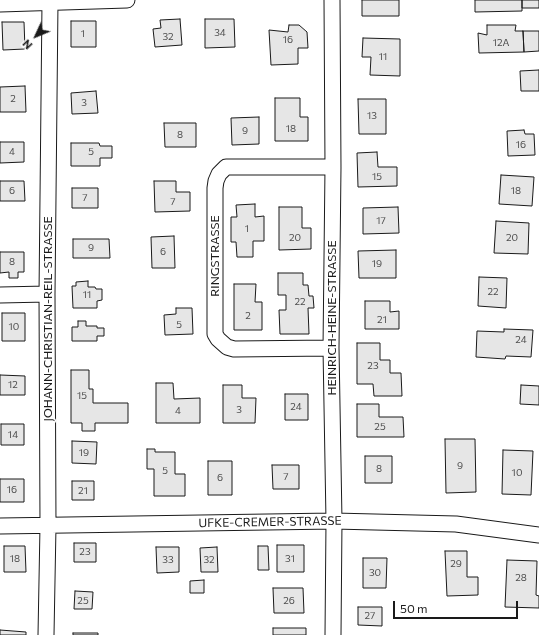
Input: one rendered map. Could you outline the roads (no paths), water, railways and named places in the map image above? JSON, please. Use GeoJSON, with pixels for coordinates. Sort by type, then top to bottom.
{"type":"FeatureCollection","features":[{"type":"Feature","properties":{"kind":"street"},"geometry":{"type":"LineString","coordinates":[[0,4],[127,0]]}},
{"type":"Feature","properties":{"kind":"street","name":"HEINRICH-HEINE-STRASSE"},"geometry":{"type":"LineString","coordinates":[[332,0],[333,166],[331,348],[334,521],[333,635]]}},
{"type":"Feature","properties":{"kind":"street","name":"JOHANN-CHRISTIAN-REIL-STRASSE"},"geometry":{"type":"LineString","coordinates":[[46,635],[48,526],[47,294],[50,2]]}},
{"type":"Feature","properties":{"kind":"street","name":"RINGSTRASSE"},"geometry":{"type":"LineString","coordinates":[[331,348],[234,349],[227,347],[218,339],[215,334],[215,188],[216,181],[226,167],[333,166]]}},
{"type":"Feature","properties":{"kind":"street"},"geometry":{"type":"LineString","coordinates":[[0,295],[47,294]]}},
{"type":"Feature","properties":{"kind":"street","name":"UFKE-CREMER-STRASSE"},"geometry":{"type":"LineString","coordinates":[[0,526],[334,521],[456,524],[539,535]]}}]}
